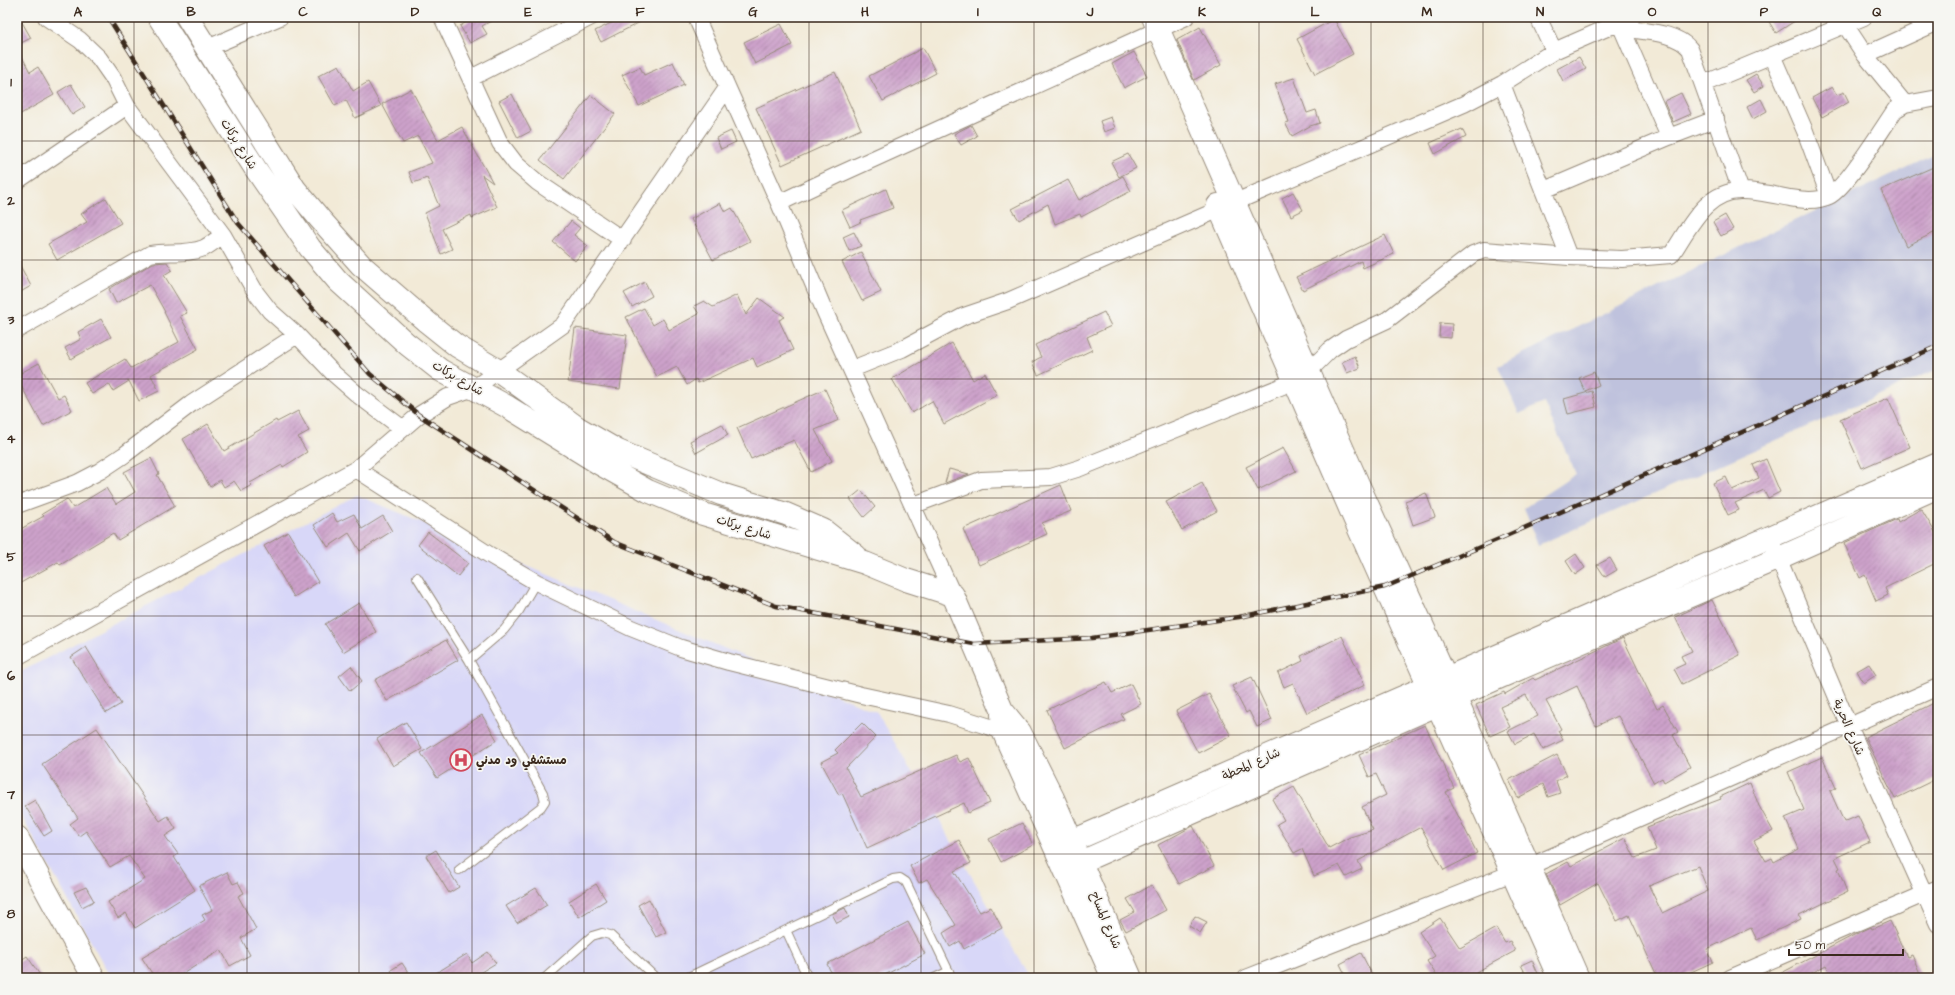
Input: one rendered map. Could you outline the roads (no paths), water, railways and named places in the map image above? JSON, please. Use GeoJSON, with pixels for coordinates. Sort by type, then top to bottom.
{"type":"FeatureCollection","features":[{"type":"Feature","properties":{"kind":"main road","name":"شارع بركات"},"geometry":{"type":"LineString","coordinates":[[159,17],[254,168],[310,248],[338,281],[401,339],[440,370],[508,407],[593,460],[648,491],[703,514],[865,564],[906,580],[953,595]]}},
{"type":"Feature","properties":{"kind":"main road","name":"شارع بركات"},"geometry":{"type":"LineString","coordinates":[[187,17],[205,49],[295,189],[361,265],[427,322],[457,346],[499,371],[578,428],[618,451],[721,494],[786,514],[823,530],[865,564]]}},
{"type":"Feature","properties":{"kind":"main road"},"geometry":{"type":"LineString","coordinates":[[1148,25],[1520,869],[1559,978]]}},
{"type":"Feature","properties":{"kind":"main road"},"geometry":{"type":"LineString","coordinates":[[1442,691],[1770,537],[1938,464]]}},
{"type":"Feature","properties":{"kind":"main road"},"geometry":{"type":"LineString","coordinates":[[1442,691],[1779,558],[1938,486]]}},
{"type":"Feature","properties":{"kind":"main road"},"geometry":{"type":"LineString","coordinates":[[953,595],[1073,866]]}},
{"type":"Feature","properties":{"kind":"main road","name":"شارع المحطة"},"geometry":{"type":"LineString","coordinates":[[1064,845],[1442,691]]}},
{"type":"Feature","properties":{"kind":"main road","name":"شارع المحطة"},"geometry":{"type":"LineString","coordinates":[[1073,866],[1442,691]]}},
{"type":"Feature","properties":{"kind":"main road"},"geometry":{"type":"LineString","coordinates":[[17,837],[94,978]]}},
{"type":"Feature","properties":{"kind":"main road","name":"شارع المساح"},"geometry":{"type":"LineString","coordinates":[[1073,866],[1113,978]]}},
{"type":"Feature","properties":{"kind":"main road","name":"شارع المساح"},"geometry":{"type":"LineString","coordinates":[[1073,866],[1130,978]]}},
{"type":"Feature","properties":{"kind":"main road"},"geometry":{"type":"LineString","coordinates":[[1520,869],[1578,978]]}},
{"type":"Feature","properties":{"kind":"street"},"geometry":{"type":"LineString","coordinates":[[46,17],[80,40],[99,58],[113,78],[127,106],[223,235],[263,302],[334,374],[358,395],[402,428]]}},
{"type":"Feature","properties":{"kind":"street"},"geometry":{"type":"LineString","coordinates":[[205,49],[280,17]]}},
{"type":"Feature","properties":{"kind":"street"},"geometry":{"type":"LineString","coordinates":[[442,17],[500,143],[516,164],[537,182],[624,240]]}},
{"type":"Feature","properties":{"kind":"street"},"geometry":{"type":"LineString","coordinates":[[471,78],[591,17]]}},
{"type":"Feature","properties":{"kind":"street"},"geometry":{"type":"LineString","coordinates":[[696,17],[953,595]]}},
{"type":"Feature","properties":{"kind":"street"},"geometry":{"type":"LineString","coordinates":[[779,203],[1148,25],[1186,17]]}},
{"type":"Feature","properties":{"kind":"street"},"geometry":{"type":"LineString","coordinates":[[1538,17],[1554,51]]}},
{"type":"Feature","properties":{"kind":"street"},"geometry":{"type":"LineString","coordinates":[[1703,84],[1772,55],[1842,21],[1864,17]]}},
{"type":"Feature","properties":{"kind":"street"},"geometry":{"type":"LineString","coordinates":[[1842,21],[1865,55],[1905,104]]}},
{"type":"Feature","properties":{"kind":"street"},"geometry":{"type":"LineString","coordinates":[[1624,22],[1669,137]]}},
{"type":"Feature","properties":{"kind":"street"},"geometry":{"type":"LineString","coordinates":[[852,369],[902,349],[964,316],[1008,301],[1431,118],[1502,84],[1554,51],[1624,22],[1676,38],[1685,43],[1690,49],[1741,191]]}},
{"type":"Feature","properties":{"kind":"street"},"geometry":{"type":"LineString","coordinates":[[1865,55],[1938,22]]}},
{"type":"Feature","properties":{"kind":"street"},"geometry":{"type":"LineString","coordinates":[[1772,55],[1805,131],[1829,196]]}},
{"type":"Feature","properties":{"kind":"street"},"geometry":{"type":"LineString","coordinates":[[1502,84],[1569,257]]}},
{"type":"Feature","properties":{"kind":"street"},"geometry":{"type":"LineString","coordinates":[[17,657],[356,469],[419,415],[448,397],[474,388],[564,325],[624,240],[727,88]]}},
{"type":"Feature","properties":{"kind":"street"},"geometry":{"type":"LineString","coordinates":[[914,505],[981,480],[1051,477],[1080,468],[1302,376],[1330,350],[1346,339],[1387,320],[1473,254],[1484,250],[1569,257],[1622,258],[1671,255],[1704,207],[1713,199],[1724,194],[1741,191],[1813,201],[1829,196],[1842,185],[1896,110],[1905,104],[1938,98]]}},
{"type":"Feature","properties":{"kind":"street"},"geometry":{"type":"LineString","coordinates":[[17,181],[127,106]]}},
{"type":"Feature","properties":{"kind":"street"},"geometry":{"type":"LineString","coordinates":[[1544,190],[1669,137],[1716,119]]}},
{"type":"Feature","properties":{"kind":"street"},"geometry":{"type":"LineString","coordinates":[[17,330],[150,254],[164,251],[188,252],[204,248],[223,235]]}},
{"type":"Feature","properties":{"kind":"street"},"geometry":{"type":"LineString","coordinates":[[17,505],[77,483],[100,471],[124,455],[191,404],[296,335]]}},
{"type":"Feature","properties":{"kind":"street"},"geometry":{"type":"LineString","coordinates":[[356,469],[488,554],[536,582],[632,628],[681,648],[729,662],[853,693],[949,714],[1009,724]]}},
{"type":"Feature","properties":{"kind":"street","name":"شارع الحرية"},"geometry":{"type":"LineString","coordinates":[[1770,537],[1849,726],[1931,891],[1938,924]]}},
{"type":"Feature","properties":{"kind":"street"},"geometry":{"type":"LineString","coordinates":[[1246,978],[1520,869],[1938,687]]}},
{"type":"Feature","properties":{"kind":"street"},"geometry":{"type":"LineString","coordinates":[[1730,978],[1931,891]]}},
{"type":"Feature","properties":{"kind":"lane"},"geometry":{"type":"LineString","coordinates":[[416,577],[469,660],[543,793],[545,801],[541,807],[459,870]]}},
{"type":"Feature","properties":{"kind":"lane"},"geometry":{"type":"LineString","coordinates":[[469,660],[504,630],[520,612],[536,582]]}},
{"type":"Feature","properties":{"kind":"lane"},"geometry":{"type":"LineString","coordinates":[[686,978],[893,879],[900,878],[906,882],[951,974],[934,978]]}},
{"type":"Feature","properties":{"kind":"lane"},"geometry":{"type":"LineString","coordinates":[[786,930],[808,978]]}},
{"type":"Feature","properties":{"kind":"lane"},"geometry":{"type":"LineString","coordinates":[[545,978],[592,936],[602,933],[610,935],[656,978]]}},
{"type":"Feature","properties":{"kind":"railway"},"geometry":{"type":"LineString","coordinates":[[108,17],[238,223],[370,374],[419,415],[614,542],[776,606],[974,644],[1092,638],[1239,617],[1385,587],[1499,539],[1938,346]]}},
{"type":"Feature","properties":{"kind":"place","name":"مستشفي ود مدني"},"geometry":{"type":"Point","coordinates":[461,760]}}]}
